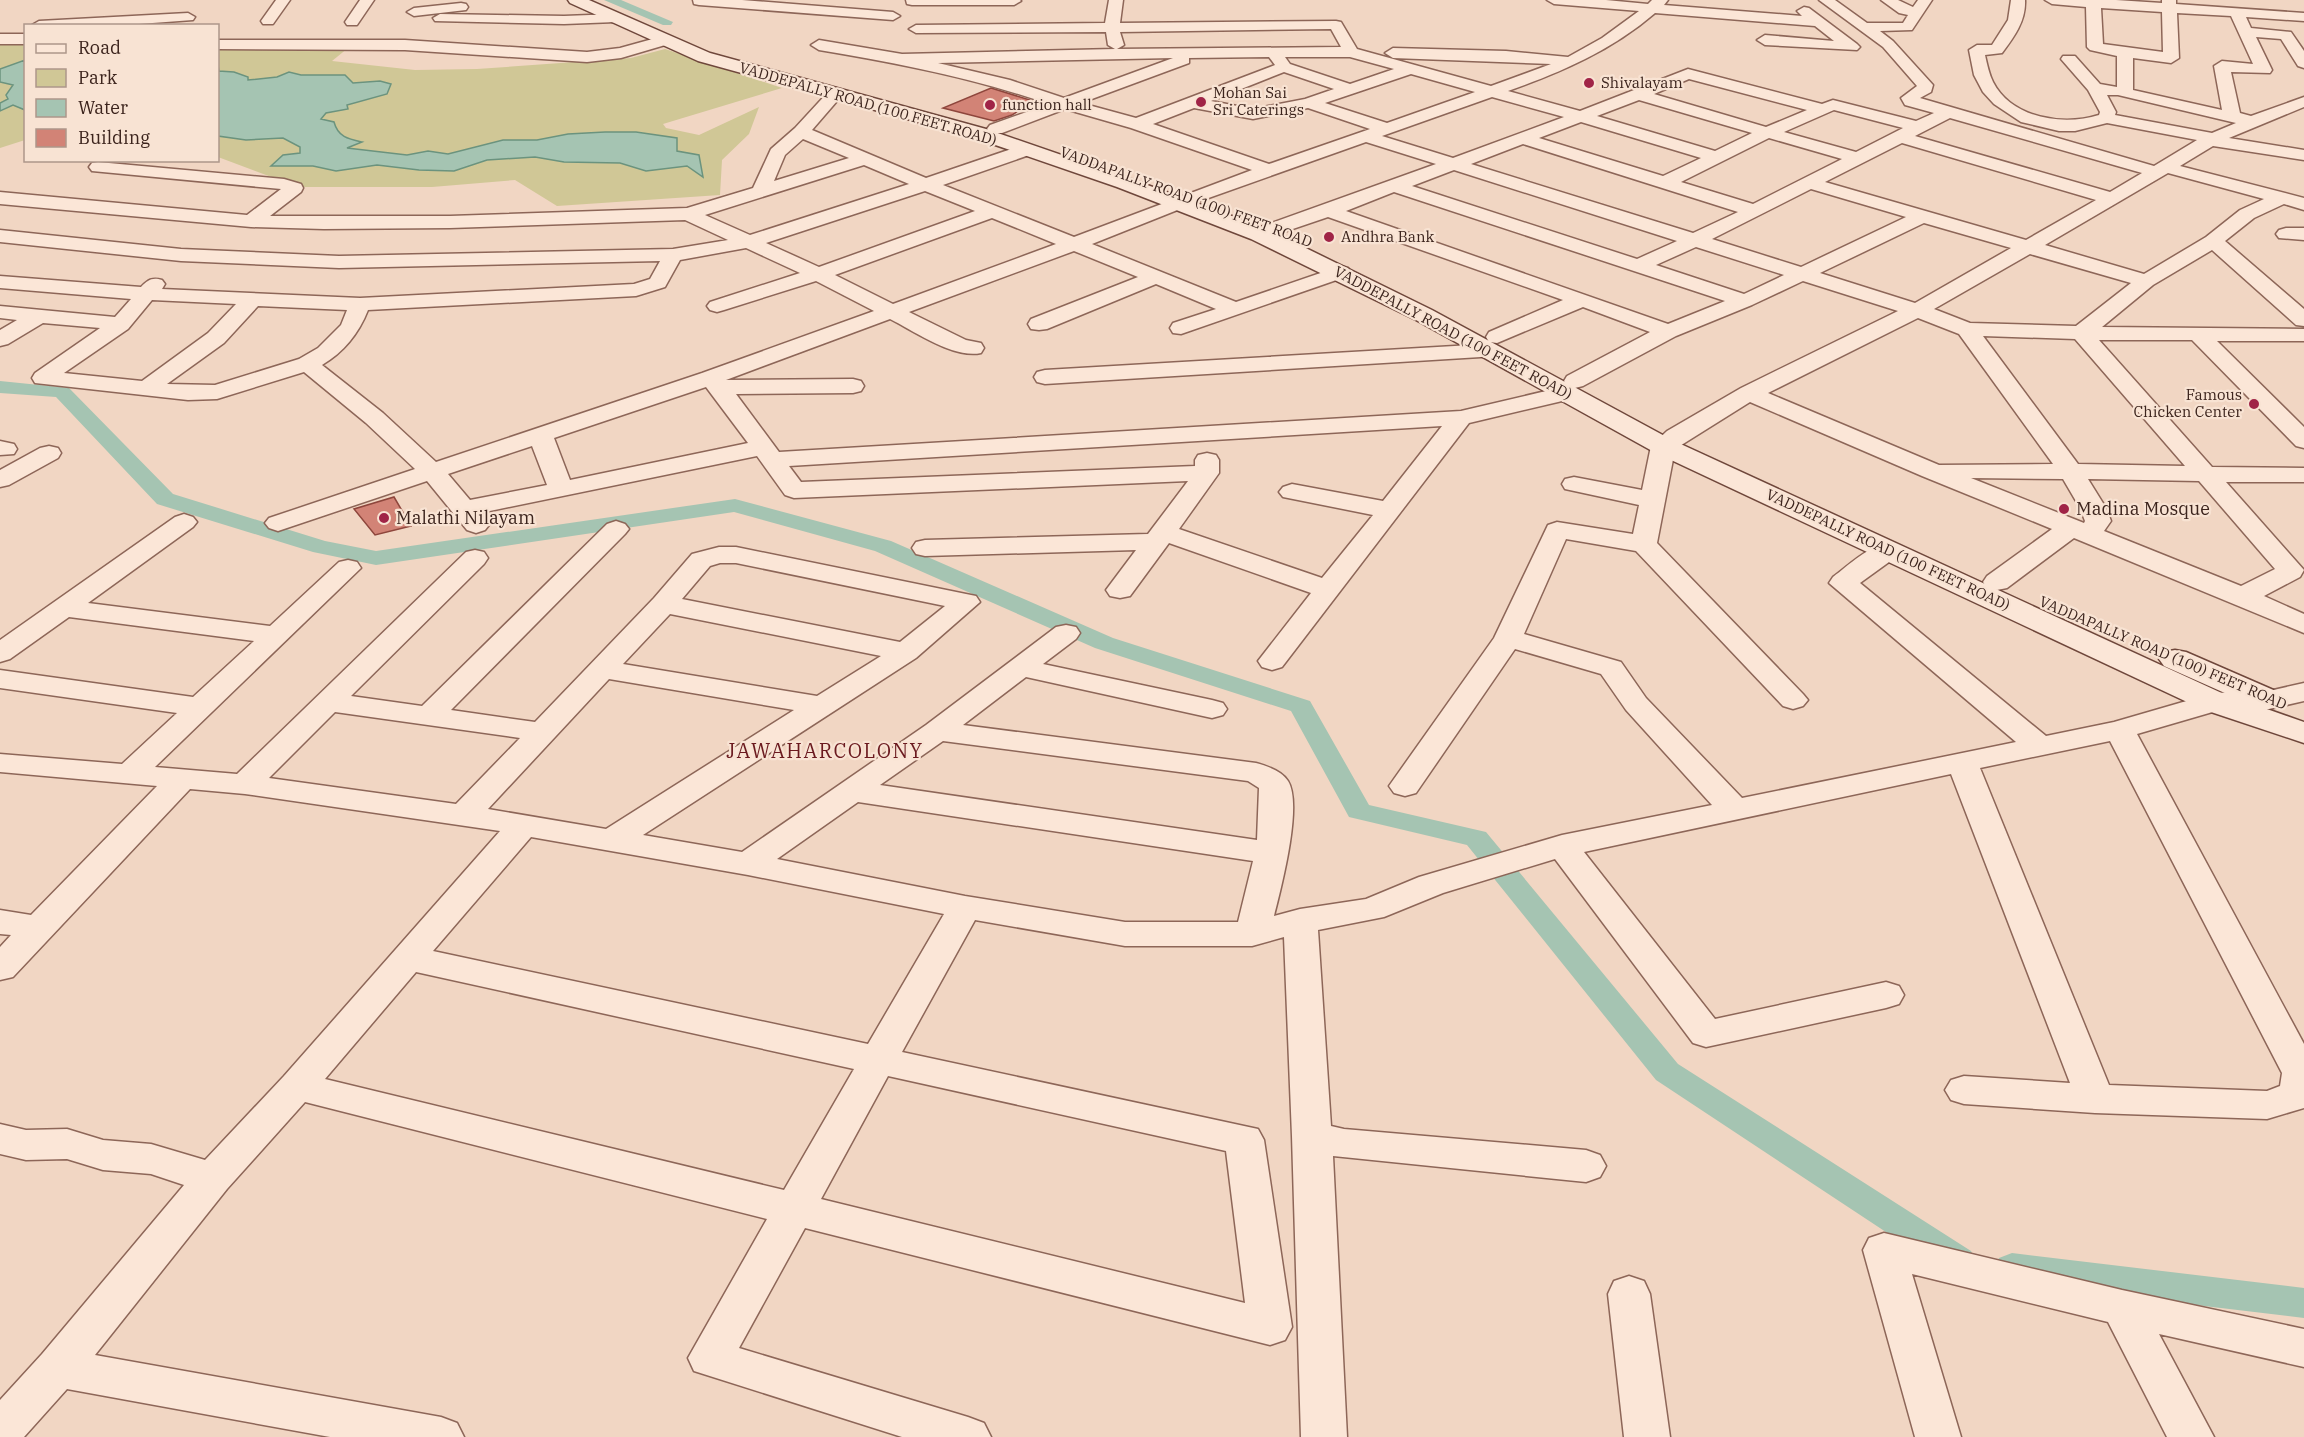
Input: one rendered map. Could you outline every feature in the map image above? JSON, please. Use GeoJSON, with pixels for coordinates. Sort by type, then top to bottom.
{"type":"FeatureCollection","features":[{"type":"Feature","properties":{"kind":"main road","name":"VADDEPALLY ROAD (100 FEET ROAD)"},"geometry":{"type":"LineString","coordinates":[[576,0],[712,59],[934,120],[1186,200],[1268,231],[1341,272],[1472,339],[1493,344],[1669,441],[1887,551],[2214,702],[2304,733]]}},
{"type":"Feature","properties":{"kind":"main road","name":"VADDAPALLY ROAD (100) FEET ROAD"},"geometry":{"type":"LineString","coordinates":[[598,0],[718,53],[996,129],[1186,200]]}},
{"type":"Feature","properties":{"kind":"main road","name":"VADDAPALLY ROAD (100) FEET ROAD"},"geometry":{"type":"LineString","coordinates":[[1268,231],[1358,263],[1493,344]]}},
{"type":"Feature","properties":{"kind":"main road","name":"VADDAPALLY ROAD (100) FEET ROAD"},"geometry":{"type":"LineString","coordinates":[[1669,441],[2269,700],[2304,713]]}},
{"type":"Feature","properties":{"kind":"street"},"geometry":{"type":"LineString","coordinates":[[268,21],[283,0]]}},
{"type":"Feature","properties":{"kind":"street"},"geometry":{"type":"LineString","coordinates":[[352,21],[367,0]]}},
{"type":"Feature","properties":{"kind":"street"},"geometry":{"type":"LineString","coordinates":[[1007,27],[1014,0],[912,1],[875,30],[1336,25],[1351,52],[1716,157]]}},
{"type":"Feature","properties":{"kind":"street"},"geometry":{"type":"LineString","coordinates":[[1116,0],[1112,27],[1118,54]]}},
{"type":"Feature","properties":{"kind":"street"},"geometry":{"type":"LineString","coordinates":[[1554,0],[1656,4],[1818,22]]}},
{"type":"Feature","properties":{"kind":"street"},"geometry":{"type":"LineString","coordinates":[[1766,40],[1852,47],[1790,0]]}},
{"type":"Feature","properties":{"kind":"street"},"geometry":{"type":"LineString","coordinates":[[1826,0],[1888,44],[1926,88],[1909,100],[1946,113],[2160,169],[2292,165]]}},
{"type":"Feature","properties":{"kind":"street"},"geometry":{"type":"LineString","coordinates":[[1888,0],[1904,10],[1921,6]]}},
{"type":"Feature","properties":{"kind":"street"},"geometry":{"type":"LineString","coordinates":[[2018,0],[2019,10],[2015,23],[1997,50],[1977,50],[1988,88],[2006,107],[2046,126],[2106,118],[2211,139],[2292,165]]}},
{"type":"Feature","properties":{"kind":"street"},"geometry":{"type":"LineString","coordinates":[[2052,0],[2170,4],[2237,14],[2304,17]]}},
{"type":"Feature","properties":{"kind":"street"},"geometry":{"type":"LineString","coordinates":[[683,12],[700,1],[893,16]]}},
{"type":"Feature","properties":{"kind":"street"},"geometry":{"type":"LineString","coordinates":[[2093,2],[2095,47],[2171,58],[2170,4]]}},
{"type":"Feature","properties":{"kind":"street"},"geometry":{"type":"LineString","coordinates":[[414,12],[496,4]]}},
{"type":"Feature","properties":{"kind":"street"},"geometry":{"type":"LineString","coordinates":[[278,523],[540,434],[715,382],[1186,200],[1368,137],[1572,62],[1619,36],[1656,4]]}},
{"type":"Feature","properties":{"kind":"street"},"geometry":{"type":"LineString","coordinates":[[1837,36],[1870,32],[1911,33],[1921,6]]}},
{"type":"Feature","properties":{"kind":"street"},"geometry":{"type":"LineString","coordinates":[[1291,8],[1297,25]]}},
{"type":"Feature","properties":{"kind":"street"},"geometry":{"type":"LineString","coordinates":[[1206,26],[1207,9]]}},
{"type":"Feature","properties":{"kind":"street"},"geometry":{"type":"LineString","coordinates":[[2237,14],[2264,70]]}},
{"type":"Feature","properties":{"kind":"street"},"geometry":{"type":"LineString","coordinates":[[40,21],[188,17]]}},
{"type":"Feature","properties":{"kind":"street"},"geometry":{"type":"LineString","coordinates":[[440,18],[564,20],[616,18]]}},
{"type":"Feature","properties":{"kind":"street"},"geometry":{"type":"LineString","coordinates":[[916,29],[915,44],[935,44],[930,57]]}},
{"type":"Feature","properties":{"kind":"street"},"geometry":{"type":"LineString","coordinates":[[2242,119],[2222,66],[2296,71],[2286,35],[2245,31]]}},
{"type":"Feature","properties":{"kind":"street"},"geometry":{"type":"LineString","coordinates":[[855,50],[868,37]]}},
{"type":"Feature","properties":{"kind":"street"},"geometry":{"type":"LineString","coordinates":[[0,39],[24,39]]}},
{"type":"Feature","properties":{"kind":"street"},"geometry":{"type":"LineString","coordinates":[[219,45],[405,45],[587,57],[621,52],[667,39]]}},
{"type":"Feature","properties":{"kind":"street"},"geometry":{"type":"LineString","coordinates":[[819,45],[902,59],[1004,83],[1062,103],[1137,124],[1269,170]]}},
{"type":"Feature","properties":{"kind":"street"},"geometry":{"type":"LineString","coordinates":[[996,129],[1206,52]]}},
{"type":"Feature","properties":{"kind":"street"},"geometry":{"type":"LineString","coordinates":[[902,59],[1206,52],[1351,52],[1506,56],[1572,62]]}},
{"type":"Feature","properties":{"kind":"street"},"geometry":{"type":"LineString","coordinates":[[1274,52],[1284,67],[1350,89]]}},
{"type":"Feature","properties":{"kind":"street"},"geometry":{"type":"LineString","coordinates":[[2125,53],[2125,93]]}},
{"type":"Feature","properties":{"kind":"street"},"geometry":{"type":"LineString","coordinates":[[2069,59],[2095,88],[2108,112],[2106,118]]}},
{"type":"Feature","properties":{"kind":"street"},"geometry":{"type":"LineString","coordinates":[[1137,124],[1284,67]]}},
{"type":"Feature","properties":{"kind":"street"},"geometry":{"type":"LineString","coordinates":[[1193,103],[1253,114],[1309,103],[1409,69]]}},
{"type":"Feature","properties":{"kind":"street"},"geometry":{"type":"LineString","coordinates":[[1268,231],[1328,211],[1638,95],[1688,74],[1823,109]]}},
{"type":"Feature","properties":{"kind":"street"},"geometry":{"type":"LineString","coordinates":[[1004,83],[1050,83]]}},
{"type":"Feature","properties":{"kind":"street"},"geometry":{"type":"LineString","coordinates":[[1074,83],[1120,83]]}},
{"type":"Feature","properties":{"kind":"street"},"geometry":{"type":"LineString","coordinates":[[2095,88],[2242,119],[2286,116],[2304,102]]}},
{"type":"Feature","properties":{"kind":"street"},"geometry":{"type":"LineString","coordinates":[[762,189],[777,153],[801,132],[836,93]]}},
{"type":"Feature","properties":{"kind":"street"},"geometry":{"type":"LineString","coordinates":[[1638,95],[1857,158]]}},
{"type":"Feature","properties":{"kind":"street"},"geometry":{"type":"LineString","coordinates":[[1309,103],[1388,129]]}},
{"type":"Feature","properties":{"kind":"street"},"geometry":{"type":"LineString","coordinates":[[1664,183],[1768,132],[1833,105],[1918,127]]}},
{"type":"Feature","properties":{"kind":"street"},"geometry":{"type":"LineString","coordinates":[[1637,267],[1755,211],[1946,113]]}},
{"type":"Feature","properties":{"kind":"street"},"geometry":{"type":"LineString","coordinates":[[1644,544],[1669,441],[1749,393],[1917,310],[2112,199],[2242,119]]}},
{"type":"Feature","properties":{"kind":"street"},"geometry":{"type":"LineString","coordinates":[[801,132],[1236,309]]}},
{"type":"Feature","properties":{"kind":"street"},"geometry":{"type":"LineString","coordinates":[[1368,137],[1917,310],[1967,329],[2082,333],[2304,335]]}},
{"type":"Feature","properties":{"kind":"street"},"geometry":{"type":"LineString","coordinates":[[1901,137],[2112,199]]}},
{"type":"Feature","properties":{"kind":"street"},"geometry":{"type":"LineString","coordinates":[[1521,138],[1755,211]]}},
{"type":"Feature","properties":{"kind":"street"},"geometry":{"type":"LineString","coordinates":[[0,236],[181,255],[339,262],[673,255],[748,242],[843,213],[1026,150]]}},
{"type":"Feature","properties":{"kind":"street"},"geometry":{"type":"LineString","coordinates":[[0,198],[250,221],[450,222],[688,214],[762,189],[865,159]]}},
{"type":"Feature","properties":{"kind":"street"},"geometry":{"type":"LineString","coordinates":[[2292,165],[2304,204]]}},
{"type":"Feature","properties":{"kind":"street"},"geometry":{"type":"LineString","coordinates":[[2082,333],[2146,281],[2213,241],[2247,214],[2292,165]]}},
{"type":"Feature","properties":{"kind":"street"},"geometry":{"type":"LineString","coordinates":[[98,167],[284,184],[294,188],[250,221]]}},
{"type":"Feature","properties":{"kind":"street"},"geometry":{"type":"LineString","coordinates":[[1809,183],[2146,281]]}},
{"type":"Feature","properties":{"kind":"street"},"geometry":{"type":"LineString","coordinates":[[784,184],[804,194]]}},
{"type":"Feature","properties":{"kind":"street"},"geometry":{"type":"LineString","coordinates":[[1393,186],[1745,301]]}},
{"type":"Feature","properties":{"kind":"street"},"geometry":{"type":"LineString","coordinates":[[823,204],[843,213]]}},
{"type":"Feature","properties":{"kind":"street"},"geometry":{"type":"LineString","coordinates":[[1428,213],[1448,204]]}},
{"type":"Feature","properties":{"kind":"street"},"geometry":{"type":"LineString","coordinates":[[717,306],[818,274],[993,211]]}},
{"type":"Feature","properties":{"kind":"street"},"geometry":{"type":"LineString","coordinates":[[1328,211],[1668,331]]}},
{"type":"Feature","properties":{"kind":"street"},"geometry":{"type":"LineString","coordinates":[[688,214],[818,274],[960,346],[973,348]]}},
{"type":"Feature","properties":{"kind":"street"},"geometry":{"type":"LineString","coordinates":[[307,364],[364,409],[429,471],[471,518],[561,489],[768,454],[1208,434],[1461,418],[1571,387],[1668,331],[1745,301],[1923,216]]}},
{"type":"Feature","properties":{"kind":"street"},"geometry":{"type":"LineString","coordinates":[[1386,232],[1407,223]]}},
{"type":"Feature","properties":{"kind":"street"},"geometry":{"type":"LineString","coordinates":[[2213,241],[2304,320]]}},
{"type":"Feature","properties":{"kind":"street"},"geometry":{"type":"LineString","coordinates":[[181,255],[120,324],[43,378],[188,393],[217,392],[307,364],[326,353],[351,327],[360,304]]}},
{"type":"Feature","properties":{"kind":"street"},"geometry":{"type":"LineString","coordinates":[[0,282],[146,294],[360,304],[636,290],[658,283],[673,255]]}},
{"type":"Feature","properties":{"kind":"street"},"geometry":{"type":"LineString","coordinates":[[1181,328],[1341,272]]}},
{"type":"Feature","properties":{"kind":"street"},"geometry":{"type":"LineString","coordinates":[[1039,324],[1155,277]]}},
{"type":"Feature","properties":{"kind":"street"},"geometry":{"type":"LineString","coordinates":[[146,389],[216,338],[252,300]]}},
{"type":"Feature","properties":{"kind":"street"},"geometry":{"type":"LineString","coordinates":[[1045,377],[1493,344],[1582,300]]}},
{"type":"Feature","properties":{"kind":"street"},"geometry":{"type":"LineString","coordinates":[[0,312],[120,324]]}},
{"type":"Feature","properties":{"kind":"street"},"geometry":{"type":"LineString","coordinates":[[0,339],[39,316]]}},
{"type":"Feature","properties":{"kind":"street"},"geometry":{"type":"LineString","coordinates":[[1967,329],[2098,514],[2098,521],[1997,582]]}},
{"type":"Feature","properties":{"kind":"street"},"geometry":{"type":"LineString","coordinates":[[2082,333],[2298,572],[2242,596]]}},
{"type":"Feature","properties":{"kind":"street"},"geometry":{"type":"LineString","coordinates":[[2198,334],[2304,441]]}},
{"type":"Feature","properties":{"kind":"street"},"geometry":{"type":"LineString","coordinates":[[715,382],[853,386]]}},
{"type":"Feature","properties":{"kind":"street"},"geometry":{"type":"LineString","coordinates":[[715,382],[794,490],[1207,473]]}},
{"type":"Feature","properties":{"kind":"street"},"geometry":{"type":"LineString","coordinates":[[1749,393],[1931,471],[2242,596],[2304,625]]}},
{"type":"Feature","properties":{"kind":"street"},"geometry":{"type":"LineString","coordinates":[[1272,661],[1461,418]]}},
{"type":"Feature","properties":{"kind":"street"},"geometry":{"type":"LineString","coordinates":[[540,434],[561,489]]}},
{"type":"Feature","properties":{"kind":"street"},"geometry":{"type":"LineString","coordinates":[[1120,590],[1207,473],[1208,434]]}},
{"type":"Feature","properties":{"kind":"street"},"geometry":{"type":"LineString","coordinates":[[0,480],[49,453]]}},
{"type":"Feature","properties":{"kind":"street"},"geometry":{"type":"LineString","coordinates":[[1931,471],[2069,470],[2208,475],[2304,475]]}},
{"type":"Feature","properties":{"kind":"street"},"geometry":{"type":"LineString","coordinates":[[1574,484],[1653,500]]}},
{"type":"Feature","properties":{"kind":"street"},"geometry":{"type":"LineString","coordinates":[[1292,492],[1389,510]]}},
{"type":"Feature","properties":{"kind":"street"},"geometry":{"type":"LineString","coordinates":[[0,653],[184,522]]}},
{"type":"Feature","properties":{"kind":"street"},"geometry":{"type":"LineString","coordinates":[[428,717],[616,529]]}},
{"type":"Feature","properties":{"kind":"street"},"geometry":{"type":"LineString","coordinates":[[1405,786],[1508,638],[1557,530],[1644,544],[1793,700]]}},
{"type":"Feature","properties":{"kind":"street"},"geometry":{"type":"LineString","coordinates":[[925,548],[1159,537],[1327,589]]}},
{"type":"Feature","properties":{"kind":"street"},"geometry":{"type":"LineString","coordinates":[[1887,551],[1843,583],[2039,746]]}},
{"type":"Feature","properties":{"kind":"street"},"geometry":{"type":"LineString","coordinates":[[464,815],[664,604],[700,560],[719,555],[736,555],[966,602],[906,652],[610,841]]}},
{"type":"Feature","properties":{"kind":"street"},"geometry":{"type":"LineString","coordinates":[[245,784],[476,558]]}},
{"type":"Feature","properties":{"kind":"street"},"geometry":{"type":"LineString","coordinates":[[128,775],[348,568]]}},
{"type":"Feature","properties":{"kind":"street"},"geometry":{"type":"LineString","coordinates":[[664,604],[906,652]]}},
{"type":"Feature","properties":{"kind":"street"},"geometry":{"type":"LineString","coordinates":[[63,608],[276,635]]}},
{"type":"Feature","properties":{"kind":"street"},"geometry":{"type":"LineString","coordinates":[[748,864],[937,731],[1066,633]]}},
{"type":"Feature","properties":{"kind":"street"},"geometry":{"type":"LineString","coordinates":[[1508,638],[1611,668],[1636,704],[1735,810]]}},
{"type":"Feature","properties":{"kind":"street"},"geometry":{"type":"LineString","coordinates":[[1022,668],[1212,709]]}},
{"type":"Feature","properties":{"kind":"street"},"geometry":{"type":"LineString","coordinates":[[601,669],[822,706]]}},
{"type":"Feature","properties":{"kind":"street"},"geometry":{"type":"LineString","coordinates":[[0,679],[200,707]]}},
{"type":"Feature","properties":{"kind":"street"},"geometry":{"type":"LineString","coordinates":[[0,763],[245,784],[524,824],[748,864],[965,907],[1125,934],[1252,934],[1300,921],[1372,909],[1431,885],[1562,846],[2119,730],[2214,702],[2269,700],[2304,692]]}},
{"type":"Feature","properties":{"kind":"street"},"geometry":{"type":"LineString","coordinates":[[328,702],[541,732]]}},
{"type":"Feature","properties":{"kind":"street"},"geometry":{"type":"LineString","coordinates":[[1964,1090],[2096,1099],[2267,1105],[2290,1100],[2300,1090],[2301,1073],[2119,730]]}},
{"type":"Feature","properties":{"kind":"street"},"geometry":{"type":"LineString","coordinates":[[937,731],[1256,773],[1274,784],[1276,794],[1272,853],[1252,934]]}},
{"type":"Feature","properties":{"kind":"street"},"geometry":{"type":"LineString","coordinates":[[1962,762],[2096,1099]]}},
{"type":"Feature","properties":{"kind":"street"},"geometry":{"type":"LineString","coordinates":[[0,968],[182,779]]}},
{"type":"Feature","properties":{"kind":"street"},"geometry":{"type":"LineString","coordinates":[[851,791],[1272,853]]}},
{"type":"Feature","properties":{"kind":"street"},"geometry":{"type":"LineString","coordinates":[[0,1432],[58,1368],[213,1178],[297,1086],[524,824]]}},
{"type":"Feature","properties":{"kind":"street"},"geometry":{"type":"LineString","coordinates":[[1562,846],[1707,1034],[1886,995]]}},
{"type":"Feature","properties":{"kind":"street"},"geometry":{"type":"LineString","coordinates":[[965,907],[710,1358],[968,1437]]}},
{"type":"Feature","properties":{"kind":"street"},"geometry":{"type":"LineString","coordinates":[[1300,921],[1324,1437]]}},
{"type":"Feature","properties":{"kind":"street"},"geometry":{"type":"LineString","coordinates":[[0,922],[39,928]]}},
{"type":"Feature","properties":{"kind":"street"},"geometry":{"type":"LineString","coordinates":[[297,1086],[1270,1327],[1244,1140],[408,958]]}},
{"type":"Feature","properties":{"kind":"street"},"geometry":{"type":"LineString","coordinates":[[1311,1136],[1344,1144],[1586,1166]]}},
{"type":"Feature","properties":{"kind":"street"},"geometry":{"type":"LineString","coordinates":[[0,1139],[26,1145],[67,1144],[103,1155],[151,1159],[213,1178]]}},
{"type":"Feature","properties":{"kind":"street"},"geometry":{"type":"LineString","coordinates":[[1938,1437],[1884,1250],[2121,1308],[2304,1348]]}},
{"type":"Feature","properties":{"kind":"street"},"geometry":{"type":"LineString","coordinates":[[1629,1294],[1647,1437]]}},
{"type":"Feature","properties":{"kind":"street"},"geometry":{"type":"LineString","coordinates":[[2121,1308],[2191,1437]]}},
{"type":"Feature","properties":{"kind":"street"},"geometry":{"type":"LineString","coordinates":[[58,1368],[441,1437]]}},
{"type":"Feature","properties":{"kind":"green space"},"geometry":{"type":"Polygon","coordinates":[[[0,41],[24,42],[24,140],[0,148],[0,41]]]}},
{"type":"Feature","properties":{"kind":"green space"},"geometry":{"type":"Polygon","coordinates":[[[219,46],[348,48],[332,61],[415,70],[477,69],[631,58],[665,49],[782,88],[663,124],[666,128],[699,135],[759,107],[749,134],[722,160],[720,195],[557,206],[515,180],[432,187],[298,187],[219,157],[219,46]]]}},
{"type":"Feature","properties":{"kind":"water"},"geometry":{"type":"Polygon","coordinates":[[[24,60],[24,110],[13,105],[0,111],[0,103],[8,99],[6,95],[13,85],[0,82],[0,69],[24,60]]]}},
{"type":"Feature","properties":{"kind":"water"},"geometry":{"type":"Polygon","coordinates":[[[219,71],[234,72],[248,77],[248,80],[277,77],[289,72],[301,75],[345,75],[353,83],[380,81],[391,84],[387,94],[347,105],[348,109],[326,113],[321,119],[334,122],[338,131],[344,136],[362,142],[347,148],[407,155],[428,151],[448,154],[503,140],[537,140],[568,134],[636,132],[677,138],[677,151],[699,155],[703,177],[687,166],[646,171],[620,163],[564,162],[535,157],[487,160],[454,171],[377,165],[336,171],[313,166],[271,166],[283,155],[300,153],[300,147],[283,138],[246,140],[219,136],[219,71]]]}},
{"type":"Feature","properties":{"kind":"building","name":"function hall"},"geometry":{"type":"Polygon","coordinates":[[[991,88],[1033,101],[1012,115],[994,121],[943,108],[991,88]]]}},
{"type":"Feature","properties":{"kind":"building","name":"Malathi Nilayam"},"geometry":{"type":"Polygon","coordinates":[[[394,497],[411,526],[375,535],[354,509],[394,497]]]}},
{"type":"Feature","properties":{"kind":"waterway"},"geometry":{"type":"LineString","coordinates":[[610,0],[667,22]]}},
{"type":"Feature","properties":{"kind":"waterway"},"geometry":{"type":"LineString","coordinates":[[0,387],[62,392],[165,499],[321,547],[376,558],[735,505],[883,546],[1104,643],[1301,706],[1359,811],[1476,838],[1667,1072],[1958,1261]]}},
{"type":"Feature","properties":{"kind":"waterway"},"geometry":{"type":"LineString","coordinates":[[2012,1268],[2304,1303]]}},
{"type":"Feature","properties":{"kind":"place","name":"Shivalayam"},"geometry":{"type":"Point","coordinates":[1589,83]}},
{"type":"Feature","properties":{"kind":"place","name":"Mohan Sai Sri Caterings"},"geometry":{"type":"Point","coordinates":[1201,102]}},
{"type":"Feature","properties":{"kind":"place","name":"function hall"},"geometry":{"type":"Point","coordinates":[990,105]}},
{"type":"Feature","properties":{"kind":"place","name":"Andhra Bank"},"geometry":{"type":"Point","coordinates":[1329,237]}},
{"type":"Feature","properties":{"kind":"place","name":"Famous Chicken Center"},"geometry":{"type":"Point","coordinates":[2254,404]}},
{"type":"Feature","properties":{"kind":"place","name":"Madina Mosque"},"geometry":{"type":"Point","coordinates":[2064,509]}},
{"type":"Feature","properties":{"kind":"place","name":"Malathi Nilayam"},"geometry":{"type":"Point","coordinates":[384,518]}},
{"type":"Feature","properties":{"kind":"district","name":"JAWAHARCOLONY"},"geometry":{"type":"Point","coordinates":[825,751]}}]}
